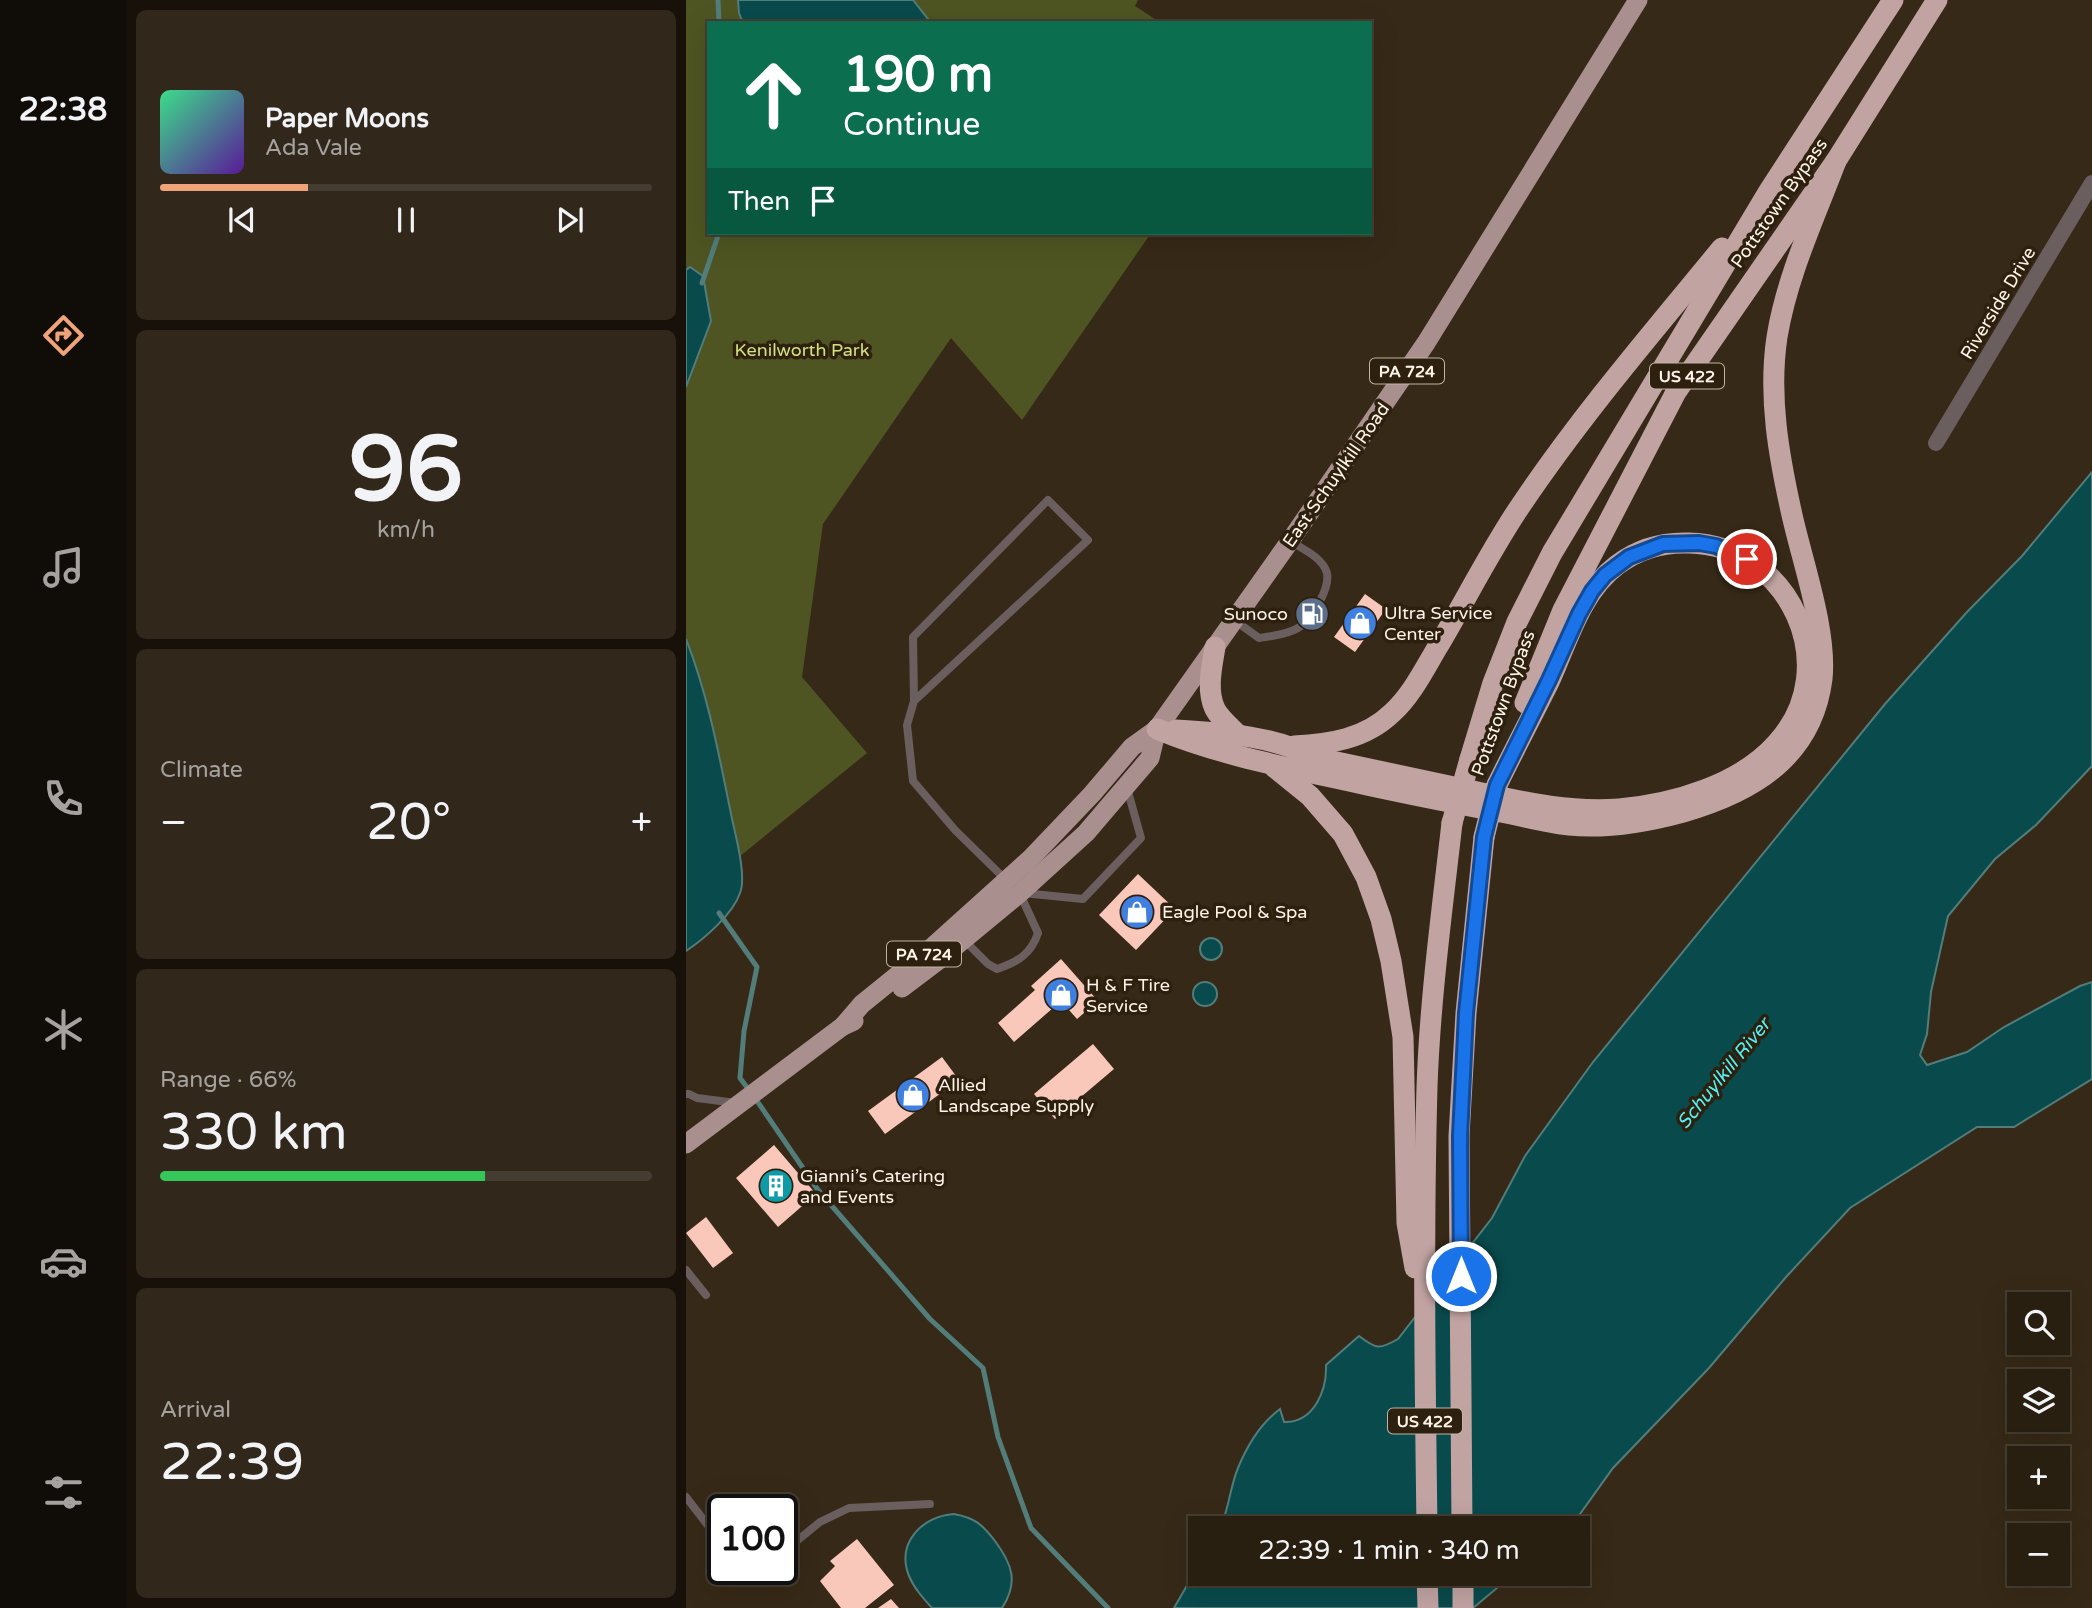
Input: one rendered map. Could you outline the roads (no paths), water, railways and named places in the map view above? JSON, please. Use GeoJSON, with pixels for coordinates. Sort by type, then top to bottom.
{"type":"FeatureCollection","features":[{"type":"Feature","properties":{"kind":"highway","name":"Pottstown Bypass"},"geometry":{"type":"LineString","coordinates":[[1423,1315],[1427,1086],[1433,992],[1452,823],[1493,683],[1517,622],[1552,553],[1769,191],[1894,0]]}},
{"type":"Feature","properties":{"kind":"highway","name":"Pottstown Bypass"},"geometry":{"type":"LineString","coordinates":[[1462,1516],[1460,1136],[1466,1013],[1484,837],[1497,785],[1528,693],[1563,610],[1676,392],[1836,161],[1937,0]]}},
{"type":"Feature","properties":{"kind":"highway"},"geometry":{"type":"LineString","coordinates":[[1157,729],[1201,746],[1269,763],[1426,798],[1567,825],[1587,826],[1639,822],[1701,807],[1754,783],[1784,759],[1810,723],[1818,702],[1823,661],[1816,616],[1780,456],[1775,419],[1774,358],[1780,318],[1795,267],[1836,161]]}},
{"type":"Feature","properties":{"kind":"highway"},"geometry":{"type":"LineString","coordinates":[[1157,729],[1238,735],[1292,746],[1320,745],[1350,738],[1378,725],[1401,704],[1428,664],[1517,512],[1562,448],[1769,191]]}},
{"type":"Feature","properties":{"kind":"highway"},"geometry":{"type":"LineString","coordinates":[[1292,746],[1313,757],[1547,807],[1619,809],[1676,798],[1700,791],[1741,772],[1778,742],[1793,719],[1803,691],[1807,659],[1801,626],[1792,604],[1780,587],[1761,569],[1747,559],[1716,546],[1699,543],[1663,544],[1629,557],[1605,575],[1582,608],[1497,785]]}},
{"type":"Feature","properties":{"kind":"highway"},"geometry":{"type":"LineString","coordinates":[[1214,647],[1210,685],[1215,709],[1238,735]]}},
{"type":"Feature","properties":{"kind":"highway"},"geometry":{"type":"LineString","coordinates":[[1269,763],[1310,796],[1339,828],[1366,877],[1381,919],[1391,961],[1403,1037],[1407,1223],[1423,1315]]}},
{"type":"Feature","properties":{"kind":"highway","name":"US 422"},"geometry":{"type":"LineString","coordinates":[[1423,1315],[1427,1516]]}},
{"type":"Feature","properties":{"kind":"highway"},"geometry":{"type":"LineString","coordinates":[[1427,1586],[1428,1608]]}},
{"type":"Feature","properties":{"kind":"highway"},"geometry":{"type":"LineString","coordinates":[[1463,1586],[1463,1608]]}},
{"type":"Feature","properties":{"kind":"main road","name":"East Schuylkill Road"},"geometry":{"type":"LineString","coordinates":[[1013,887],[1062,826],[1132,747],[1157,729],[1290,541],[1426,343],[1638,0]]}},
{"type":"Feature","properties":{"kind":"main road","name":"East Schuylkill Road"},"geometry":{"type":"LineString","coordinates":[[686,1144],[843,1027],[862,1004],[958,934],[1013,887],[1087,833],[1150,758],[1157,729]]}},
{"type":"Feature","properties":{"kind":"street","name":"Riverside Drive"},"geometry":{"type":"LineString","coordinates":[[1936,443],[2092,183]]}},
{"type":"Feature","properties":{"kind":"lane"},"geometry":{"type":"LineString","coordinates":[[914,701],[1088,540],[1048,500],[913,637],[914,701],[907,725],[913,781],[955,830],[1013,887],[1038,933],[1033,947],[1013,963],[997,969],[988,964],[958,934]]}},
{"type":"Feature","properties":{"kind":"lane"},"geometry":{"type":"LineString","coordinates":[[1234,620],[1259,638],[1279,635],[1301,626],[1324,597],[1327,574],[1320,561],[1290,541]]}},
{"type":"Feature","properties":{"kind":"lane"},"geometry":{"type":"LineString","coordinates":[[1013,887],[1083,899],[1141,838],[1127,788]]}},
{"type":"Feature","properties":{"kind":"lane"},"geometry":{"type":"LineString","coordinates":[[686,1094],[742,1104]]}},
{"type":"Feature","properties":{"kind":"lane"},"geometry":{"type":"LineString","coordinates":[[686,1270],[706,1295]]}},
{"type":"Feature","properties":{"kind":"lane"},"geometry":{"type":"LineString","coordinates":[[686,1497],[707,1524]]}},
{"type":"Feature","properties":{"kind":"lane"},"geometry":{"type":"LineString","coordinates":[[798,1540],[820,1522],[849,1508],[930,1504]]}},
{"type":"Feature","properties":{"kind":"water"},"geometry":{"type":"Polygon","coordinates":[[[738,0],[913,0],[929,21],[742,21],[738,0]]]}},
{"type":"Feature","properties":{"kind":"water"},"geometry":{"type":"Polygon","coordinates":[[[690,267],[703,276],[711,321],[686,387],[686,270],[690,267]]]}},
{"type":"Feature","properties":{"kind":"water","name":"Schuylkill River"},"geometry":{"type":"Polygon","coordinates":[[[2092,472],[2092,766],[2036,825],[1995,859],[1948,916],[1931,992],[1927,1034],[1920,1055],[1927,1065],[1967,1052],[2004,1027],[2092,982],[2092,1079],[2014,1127],[1977,1127],[1850,1208],[1786,1277],[1709,1368],[1613,1468],[1579,1516],[1224,1516],[1238,1468],[1260,1428],[1280,1409],[1284,1422],[1294,1421],[1311,1411],[1324,1385],[1326,1365],[1359,1336],[1378,1346],[1398,1339],[1492,1218],[1525,1156],[1593,1062],[1885,704],[1967,612],[2022,556],[2092,472]]]}},
{"type":"Feature","properties":{"kind":"water"},"geometry":{"type":"Polygon","coordinates":[[[686,639],[712,725],[737,843],[742,885],[736,901],[725,917],[686,951],[686,639]]]}},
{"type":"Feature","properties":{"kind":"water"},"geometry":{"type":"Polygon","coordinates":[[[1211,938],[1219,941],[1222,949],[1219,957],[1211,960],[1203,957],[1200,949],[1203,941],[1211,938]]]}},
{"type":"Feature","properties":{"kind":"water"},"geometry":{"type":"Polygon","coordinates":[[[1205,982],[1213,986],[1217,994],[1213,1002],[1205,1006],[1197,1002],[1193,994],[1197,986],[1205,982]]]}},
{"type":"Feature","properties":{"kind":"water"},"geometry":{"type":"Polygon","coordinates":[[[954,1514],[982,1526],[1006,1558],[1012,1581],[1002,1608],[932,1608],[911,1580],[906,1564],[909,1542],[922,1526],[942,1516],[954,1514]]]}},
{"type":"Feature","properties":{"kind":"water"},"geometry":{"type":"Polygon","coordinates":[[[1188,1584],[1188,1586],[1499,1586],[1473,1608],[1174,1608],[1188,1584]]]}},
{"type":"Feature","properties":{"kind":"waterway"},"geometry":{"type":"LineString","coordinates":[[718,0],[719,21]]}},
{"type":"Feature","properties":{"kind":"waterway"},"geometry":{"type":"LineString","coordinates":[[702,283],[718,235]]}},
{"type":"Feature","properties":{"kind":"waterway"},"geometry":{"type":"LineString","coordinates":[[719,913],[757,967],[744,1031],[740,1078],[749,1090]]}},
{"type":"Feature","properties":{"kind":"waterway"},"geometry":{"type":"LineString","coordinates":[[755,1098],[818,1190],[930,1319],[983,1368],[998,1437],[1031,1528],[1108,1608]]}},
{"type":"Feature","properties":{"kind":"place","name":"Sunoco"},"geometry":{"type":"Point","coordinates":[1312,614]}},
{"type":"Feature","properties":{"kind":"place","name":"Ultra Service Center"},"geometry":{"type":"Point","coordinates":[1360,623]}},
{"type":"Feature","properties":{"kind":"place","name":"Eagle Pool & Spa"},"geometry":{"type":"Point","coordinates":[1137,912]}},
{"type":"Feature","properties":{"kind":"place","name":"H & F Tire Service"},"geometry":{"type":"Point","coordinates":[1061,995]}},
{"type":"Feature","properties":{"kind":"place","name":"Allied Landscape Supply"},"geometry":{"type":"Point","coordinates":[913,1095]}},
{"type":"Feature","properties":{"kind":"place","name":"Gianni’s Catering and Events"},"geometry":{"type":"Point","coordinates":[776,1186]}},
{"type":"Feature","properties":{"kind":"park label","name":"Kenilworth Park"},"geometry":{"type":"Point","coordinates":[802,350]}}]}
